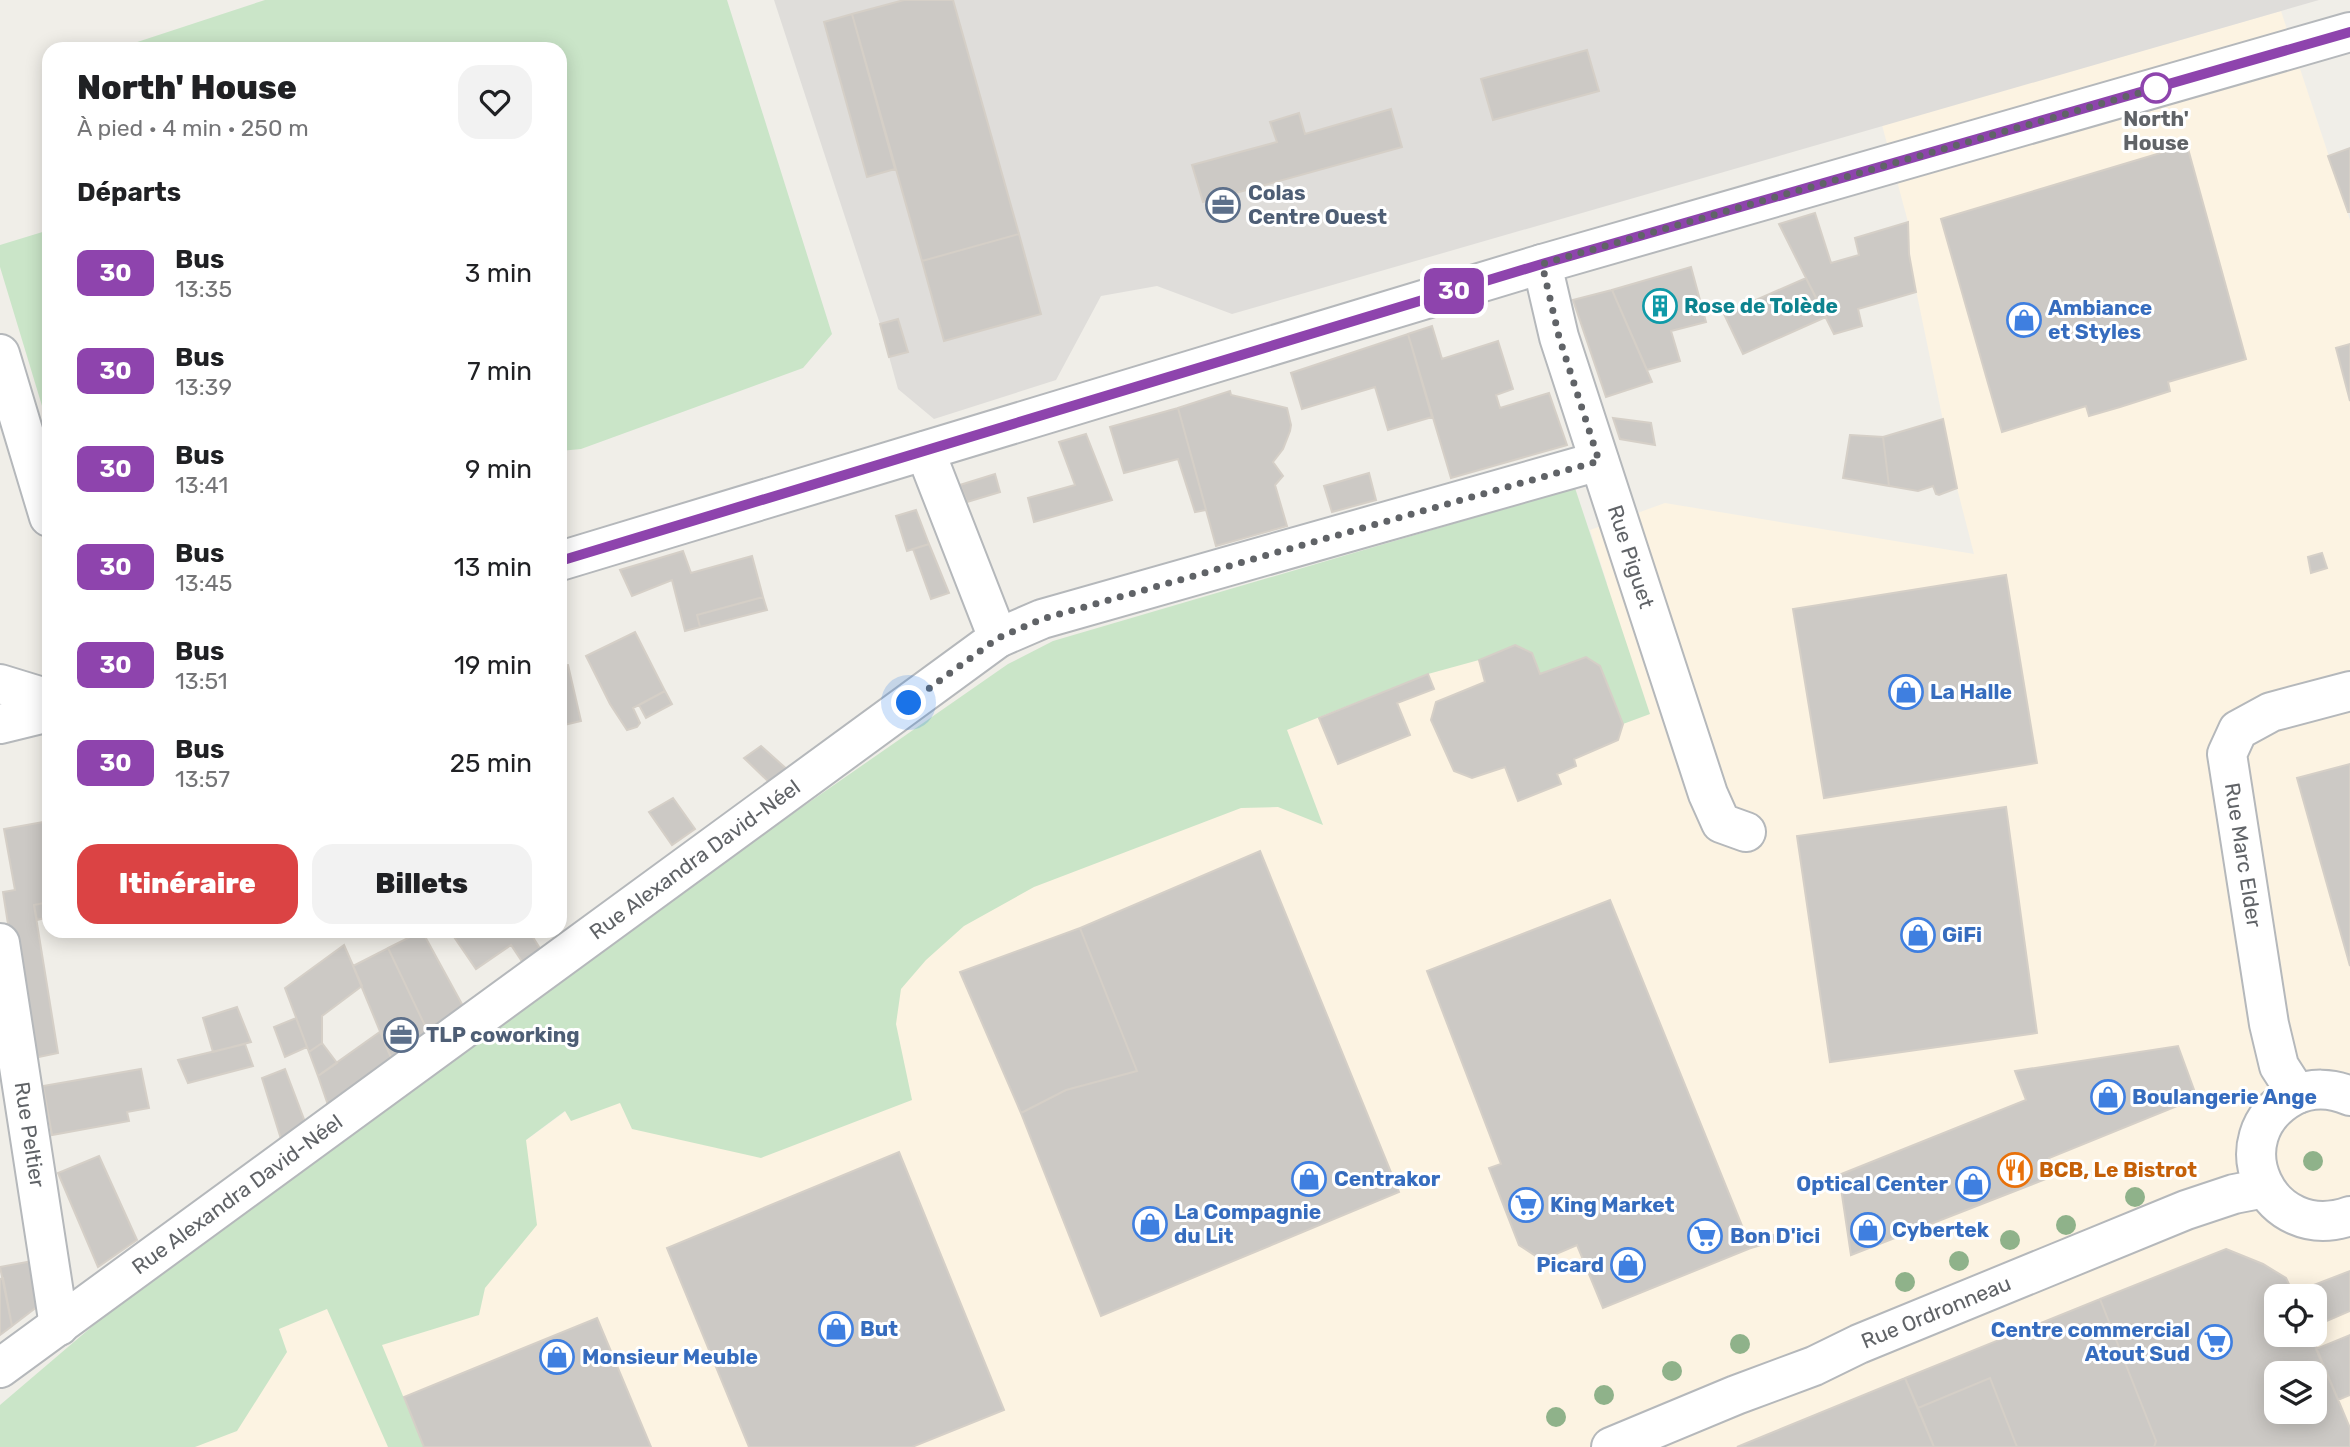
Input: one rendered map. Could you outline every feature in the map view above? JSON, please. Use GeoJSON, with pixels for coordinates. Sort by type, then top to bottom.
{"type":"FeatureCollection","features":[{"type":"Feature","properties":{"kind":"street"},"geometry":{"type":"LineString","coordinates":[[567,559],[1542,264],[2350,32]]}},
{"type":"Feature","properties":{"kind":"street","name":"Rue Piguet"},"geometry":{"type":"LineString","coordinates":[[1542,264],[1559,337],[1708,794],[1721,823],[1746,832]]}},
{"type":"Feature","properties":{"kind":"street"},"geometry":{"type":"LineString","coordinates":[[0,354],[42,494]]}},
{"type":"Feature","properties":{"kind":"street"},"geometry":{"type":"LineString","coordinates":[[925,451],[998,638]]}},
{"type":"Feature","properties":{"kind":"street","name":"Rue Alexandra David-Néel"},"geometry":{"type":"LineString","coordinates":[[0,1368],[998,638],[1042,619],[1599,461]]}},
{"type":"Feature","properties":{"kind":"street"},"geometry":{"type":"LineString","coordinates":[[0,684],[42,697]]}},
{"type":"Feature","properties":{"kind":"street","name":"Rue Marc Elder"},"geometry":{"type":"LineString","coordinates":[[2297,1094],[2279,1066],[2269,1024],[2227,754],[2238,730],[2271,712],[2350,691]]}},
{"type":"Feature","properties":{"kind":"street"},"geometry":{"type":"LineString","coordinates":[[0,724],[42,714]]}},
{"type":"Feature","properties":{"kind":"street","name":"Rue Peltier"},"geometry":{"type":"LineString","coordinates":[[0,943],[59,1326]]}},
{"type":"Feature","properties":{"kind":"street"},"geometry":{"type":"LineString","coordinates":[[2350,1096],[2328,1089],[2297,1094],[2271,1113],[2257,1141],[2257,1166],[2265,1188],[2283,1209],[2294,1216],[2322,1221],[2350,1216]]}},
{"type":"Feature","properties":{"kind":"street","name":"Rue Ordronneau"},"geometry":{"type":"LineString","coordinates":[[1611,1447],[1814,1366],[2186,1210],[2265,1188]]}},
{"type":"Feature","properties":{"kind":"shaded area","name":"Colas Centre Ouest"},"geometry":{"type":"Polygon","coordinates":[[[774,0],[2319,0],[1232,314],[1157,286],[1101,296],[1056,380],[934,419],[898,389],[880,324],[774,0]]]}},
{"type":"Feature","properties":{"kind":"shaded area"},"geometry":{"type":"Polygon","coordinates":[[[2281,11],[2350,220],[2350,1447],[104,1447],[807,936],[1607,583],[1590,530],[1665,503],[1974,554],[1957,488],[1911,266],[1908,222],[1882,125],[2281,11]]]}},
{"type":"Feature","properties":{"kind":"green space"},"geometry":{"type":"Polygon","coordinates":[[[265,0],[727,0],[832,334],[803,368],[581,449],[567,450],[567,42],[137,42],[265,0]]]}},
{"type":"Feature","properties":{"kind":"green space"},"geometry":{"type":"Polygon","coordinates":[[[42,232],[42,406],[0,267],[0,245],[42,232]]]}},
{"type":"Feature","properties":{"kind":"green space"},"geometry":{"type":"Polygon","coordinates":[[[1575,488],[1650,714],[1623,724],[1600,666],[1586,657],[1540,674],[1532,653],[1515,645],[1479,660],[1428,674],[1287,730],[1323,825],[1278,807],[1241,808],[1034,887],[964,926],[926,960],[901,989],[896,1024],[912,1100],[761,1158],[632,1129],[620,1103],[571,1121],[565,1111],[526,1140],[537,1225],[485,1288],[479,1315],[382,1345],[424,1447],[388,1447],[327,1309],[279,1329],[287,1352],[237,1431],[195,1447],[0,1447],[0,1405],[95,1324],[223,1224],[624,931],[1008,664],[1053,641],[1575,488]]]}},
{"type":"Feature","properties":{"kind":"building"},"geometry":{"type":"Polygon","coordinates":[[[904,0],[953,0],[1019,234],[922,261],[852,14],[904,0]]]}},
{"type":"Feature","properties":{"kind":"building"},"geometry":{"type":"Polygon","coordinates":[[[852,14],[895,169],[867,177],[824,22],[852,14]]]}},
{"type":"Feature","properties":{"kind":"building"},"geometry":{"type":"Polygon","coordinates":[[[1587,50],[1599,91],[1493,120],[1481,79],[1587,50]]]}},
{"type":"Feature","properties":{"kind":"building"},"geometry":{"type":"Polygon","coordinates":[[[1391,109],[1402,147],[1203,202],[1192,165],[1277,142],[1270,122],[1299,113],[1305,134],[1391,109]]]}},
{"type":"Feature","properties":{"kind":"building"},"geometry":{"type":"Polygon","coordinates":[[[2187,145],[2246,359],[2168,382],[2170,391],[2120,407],[2089,416],[2086,406],[2002,432],[1941,219],[2187,145]]]}},
{"type":"Feature","properties":{"kind":"building"},"geometry":{"type":"Polygon","coordinates":[[[2350,148],[2350,212],[2348,212],[2328,156],[2350,148]]]}},
{"type":"Feature","properties":{"kind":"building"},"geometry":{"type":"Polygon","coordinates":[[[1815,213],[1831,263],[1859,255],[1855,238],[1908,222],[1909,254],[1916,292],[1858,309],[1862,326],[1834,334],[1779,224],[1815,213]]]}},
{"type":"Feature","properties":{"kind":"building"},"geometry":{"type":"Polygon","coordinates":[[[1019,234],[1041,314],[944,341],[922,261],[1019,234]]]}},
{"type":"Feature","properties":{"kind":"building","name":"Rose de Tolède"},"geometry":{"type":"Polygon","coordinates":[[[1691,267],[1706,322],[1671,331],[1680,361],[1647,370],[1612,290],[1691,267]]]}},
{"type":"Feature","properties":{"kind":"building"},"geometry":{"type":"Polygon","coordinates":[[[1806,278],[1826,317],[1743,354],[1724,314],[1806,278]]]}},
{"type":"Feature","properties":{"kind":"building"},"geometry":{"type":"Polygon","coordinates":[[[1612,290],[1652,382],[1606,397],[1573,300],[1612,290]]]}},
{"type":"Feature","properties":{"kind":"building"},"geometry":{"type":"Polygon","coordinates":[[[898,319],[908,352],[889,357],[880,324],[898,319]]]}},
{"type":"Feature","properties":{"kind":"building"},"geometry":{"type":"Polygon","coordinates":[[[1432,326],[1442,359],[1498,341],[1513,389],[1496,395],[1500,408],[1549,393],[1567,445],[1451,478],[1408,334],[1432,326]]]}},
{"type":"Feature","properties":{"kind":"building"},"geometry":{"type":"Polygon","coordinates":[[[1408,334],[1432,417],[1388,430],[1375,387],[1302,409],[1291,373],[1408,334]]]}},
{"type":"Feature","properties":{"kind":"building"},"geometry":{"type":"Polygon","coordinates":[[[2350,344],[2350,401],[2336,348],[2350,344]]]}},
{"type":"Feature","properties":{"kind":"building"},"geometry":{"type":"Polygon","coordinates":[[[1230,391],[1231,395],[1287,408],[1290,431],[1283,449],[1273,462],[1283,476],[1275,485],[1287,526],[1216,546],[1178,408],[1230,391]]]}},
{"type":"Feature","properties":{"kind":"building"},"geometry":{"type":"Polygon","coordinates":[[[1178,408],[1206,510],[1195,512],[1178,459],[1124,473],[1110,427],[1178,408]]]}},
{"type":"Feature","properties":{"kind":"building"},"geometry":{"type":"Polygon","coordinates":[[[1613,418],[1651,423],[1655,445],[1620,439],[1613,418]]]}},
{"type":"Feature","properties":{"kind":"building"},"geometry":{"type":"Polygon","coordinates":[[[1943,419],[1957,488],[1939,495],[1933,486],[1918,491],[1889,486],[1883,437],[1943,419]]]}},
{"type":"Feature","properties":{"kind":"building"},"geometry":{"type":"Polygon","coordinates":[[[1086,434],[1112,500],[1034,522],[1028,498],[1075,485],[1059,442],[1086,434]]]}},
{"type":"Feature","properties":{"kind":"building"},"geometry":{"type":"Polygon","coordinates":[[[1850,435],[1883,437],[1889,486],[1843,478],[1850,435]]]}},
{"type":"Feature","properties":{"kind":"building"},"geometry":{"type":"Polygon","coordinates":[[[1369,473],[1376,500],[1332,512],[1324,486],[1369,473]]]}},
{"type":"Feature","properties":{"kind":"building"},"geometry":{"type":"Polygon","coordinates":[[[995,474],[1000,492],[967,502],[960,485],[995,474]]]}},
{"type":"Feature","properties":{"kind":"building"},"geometry":{"type":"Polygon","coordinates":[[[916,510],[929,544],[907,551],[896,516],[916,510]]]}},
{"type":"Feature","properties":{"kind":"building"},"geometry":{"type":"Polygon","coordinates":[[[929,544],[949,593],[931,599],[913,549],[929,544]]]}},
{"type":"Feature","properties":{"kind":"building"},"geometry":{"type":"Polygon","coordinates":[[[683,551],[691,573],[752,556],[763,597],[697,615],[700,627],[685,631],[672,580],[632,596],[620,570],[683,551]]]}},
{"type":"Feature","properties":{"kind":"building"},"geometry":{"type":"Polygon","coordinates":[[[2322,553],[2327,568],[2311,573],[2308,557],[2322,553]]]}},
{"type":"Feature","properties":{"kind":"building"},"geometry":{"type":"Polygon","coordinates":[[[2006,575],[2037,763],[1824,798],[1793,609],[2006,575]]]}},
{"type":"Feature","properties":{"kind":"building"},"geometry":{"type":"Polygon","coordinates":[[[763,597],[767,610],[700,627],[697,615],[763,597]]]}},
{"type":"Feature","properties":{"kind":"building"},"geometry":{"type":"Polygon","coordinates":[[[635,632],[665,691],[633,708],[640,723],[627,730],[610,704],[586,656],[635,632]]]}},
{"type":"Feature","properties":{"kind":"building"},"geometry":{"type":"Polygon","coordinates":[[[1515,645],[1532,653],[1540,674],[1586,657],[1600,666],[1623,724],[1618,740],[1574,759],[1576,766],[1557,774],[1561,784],[1518,801],[1505,767],[1472,778],[1454,771],[1431,720],[1436,702],[1485,682],[1479,660],[1515,645]]]}},
{"type":"Feature","properties":{"kind":"building"},"geometry":{"type":"Polygon","coordinates":[[[567,665],[581,721],[567,724],[567,665]]]}},
{"type":"Feature","properties":{"kind":"building"},"geometry":{"type":"Polygon","coordinates":[[[1428,674],[1434,689],[1397,703],[1410,735],[1338,764],[1319,718],[1428,674]]]}},
{"type":"Feature","properties":{"kind":"building"},"geometry":{"type":"Polygon","coordinates":[[[665,691],[672,704],[646,718],[639,705],[665,691]]]}},
{"type":"Feature","properties":{"kind":"building"},"geometry":{"type":"Polygon","coordinates":[[[761,746],[790,772],[772,785],[744,758],[761,746]]]}},
{"type":"Feature","properties":{"kind":"building"},"geometry":{"type":"Polygon","coordinates":[[[2350,764],[2350,966],[2297,778],[2350,764]]]}},
{"type":"Feature","properties":{"kind":"building"},"geometry":{"type":"Polygon","coordinates":[[[673,798],[695,829],[672,845],[649,812],[673,798]]]}},
{"type":"Feature","properties":{"kind":"building","name":"GiFi"},"geometry":{"type":"Polygon","coordinates":[[[2006,807],[2037,1033],[1830,1062],[1797,836],[2006,807]]]}},
{"type":"Feature","properties":{"kind":"building"},"geometry":{"type":"Polygon","coordinates":[[[42,822],[42,903],[34,905],[58,1053],[29,1059],[3,892],[15,890],[4,829],[42,822]]]}},
{"type":"Feature","properties":{"kind":"building"},"geometry":{"type":"Polygon","coordinates":[[[1260,851],[1399,1192],[1101,1316],[1021,1113],[1066,1090],[1137,1071],[1080,928],[1260,851]]]}},
{"type":"Feature","properties":{"kind":"building"},"geometry":{"type":"Polygon","coordinates":[[[1610,900],[1751,1248],[1603,1308],[1577,1245],[1542,1260],[1519,1245],[1489,1168],[1501,1164],[1427,971],[1610,900]]]}},
{"type":"Feature","properties":{"kind":"building"},"geometry":{"type":"Polygon","coordinates":[[[42,903],[42,919],[37,920],[34,905],[42,903]]]}},
{"type":"Feature","properties":{"kind":"building"},"geometry":{"type":"Polygon","coordinates":[[[1080,928],[1137,1071],[1066,1090],[1021,1113],[960,972],[1080,928]]]}},
{"type":"Feature","properties":{"kind":"building"},"geometry":{"type":"Polygon","coordinates":[[[408,938],[426,938],[463,1006],[428,1032],[388,948],[408,938]]]}},
{"type":"Feature","properties":{"kind":"building"},"geometry":{"type":"Polygon","coordinates":[[[455,938],[533,938],[541,950],[523,963],[511,945],[476,969],[455,938]]]}},
{"type":"Feature","properties":{"kind":"building"},"geometry":{"type":"Polygon","coordinates":[[[344,945],[362,986],[322,1016],[322,1043],[309,1052],[285,988],[344,945]]]}},
{"type":"Feature","properties":{"kind":"building"},"geometry":{"type":"Polygon","coordinates":[[[388,948],[428,1032],[391,1058],[353,966],[388,948]]]}},
{"type":"Feature","properties":{"kind":"building"},"geometry":{"type":"Polygon","coordinates":[[[237,1007],[251,1042],[213,1052],[203,1018],[237,1007]]]}},
{"type":"Feature","properties":{"kind":"building"},"geometry":{"type":"Polygon","coordinates":[[[296,1018],[307,1047],[285,1057],[274,1027],[296,1018]]]}},
{"type":"Feature","properties":{"kind":"building"},"geometry":{"type":"Polygon","coordinates":[[[381,1031],[391,1058],[328,1105],[318,1076],[381,1031]]]}},
{"type":"Feature","properties":{"kind":"building"},"geometry":{"type":"Polygon","coordinates":[[[322,1043],[337,1063],[318,1076],[309,1052],[322,1043]]]}},
{"type":"Feature","properties":{"kind":"building"},"geometry":{"type":"Polygon","coordinates":[[[245,1044],[253,1066],[188,1083],[178,1060],[245,1044]]]}},
{"type":"Feature","properties":{"kind":"building"},"geometry":{"type":"Polygon","coordinates":[[[2178,1046],[2197,1098],[2049,1158],[2056,1175],[1851,1255],[1839,1175],[2026,1100],[2015,1071],[2178,1046]]]}},
{"type":"Feature","properties":{"kind":"building"},"geometry":{"type":"Polygon","coordinates":[[[141,1069],[149,1108],[127,1112],[129,1121],[52,1135],[43,1086],[141,1069]]]}},
{"type":"Feature","properties":{"kind":"building"},"geometry":{"type":"Polygon","coordinates":[[[285,1069],[305,1122],[281,1139],[262,1078],[285,1069]]]}},
{"type":"Feature","properties":{"kind":"building","name":"But"},"geometry":{"type":"Polygon","coordinates":[[[899,1152],[1004,1410],[912,1447],[749,1447],[667,1248],[899,1152]]]}},
{"type":"Feature","properties":{"kind":"building"},"geometry":{"type":"Polygon","coordinates":[[[99,1156],[137,1240],[98,1267],[58,1173],[99,1156]]]}},
{"type":"Feature","properties":{"kind":"building"},"geometry":{"type":"Polygon","coordinates":[[[1787,1231],[1788,1237],[1751,1248],[1749,1242],[1787,1231]]]}},
{"type":"Feature","properties":{"kind":"building","name":"Centre commercial Atout Sud"},"geometry":{"type":"Polygon","coordinates":[[[2226,1249],[2263,1264],[2286,1278],[2289,1284],[2264,1284],[2264,1347],[2316,1347],[2322,1361],[2264,1361],[2264,1424],[2327,1424],[2327,1373],[2350,1428],[2350,1447],[2154,1447],[2156,1441],[2100,1299],[2226,1249]]]}},
{"type":"Feature","properties":{"kind":"building"},"geometry":{"type":"Polygon","coordinates":[[[38,1260],[42,1303],[12,1326],[0,1267],[38,1260]]]}},
{"type":"Feature","properties":{"kind":"building"},"geometry":{"type":"Polygon","coordinates":[[[2350,1271],[2350,1311],[2327,1321],[2327,1284],[2316,1284],[2350,1271]]]}},
{"type":"Feature","properties":{"kind":"building"},"geometry":{"type":"Polygon","coordinates":[[[3,1278],[12,1326],[0,1335],[0,1279],[3,1278]]]}},
{"type":"Feature","properties":{"kind":"building"},"geometry":{"type":"Polygon","coordinates":[[[2100,1299],[2156,1441],[2154,1447],[2017,1447],[1990,1378],[1918,1408],[1905,1378],[2100,1299]]]}},
{"type":"Feature","properties":{"kind":"building","name":"Monsieur Meuble"},"geometry":{"type":"Polygon","coordinates":[[[597,1318],[651,1447],[424,1447],[404,1397],[597,1318]]]}},
{"type":"Feature","properties":{"kind":"building"},"geometry":{"type":"Polygon","coordinates":[[[2350,1335],[2350,1395],[2338,1400],[2327,1374],[2327,1361],[2321,1361],[2316,1349],[2327,1347],[2327,1344],[2350,1335]]]}},
{"type":"Feature","properties":{"kind":"building"},"geometry":{"type":"Polygon","coordinates":[[[1905,1378],[1934,1447],[1737,1447],[1905,1378]]]}},
{"type":"Feature","properties":{"kind":"building"},"geometry":{"type":"Polygon","coordinates":[[[1990,1378],[2017,1447],[1934,1447],[1918,1408],[1990,1378]]]}},
{"type":"Feature","properties":{"kind":"bus line","name":"30"},"geometry":{"type":"LineString","coordinates":[[567,559],[1542,264],[2350,32]]}},
{"type":"Feature","properties":{"kind":"place","name":"North' House"},"geometry":{"type":"Point","coordinates":[2156,88]}},
{"type":"Feature","properties":{"kind":"place","name":"Colas Centre Ouest"},"geometry":{"type":"Point","coordinates":[1223,205]}},
{"type":"Feature","properties":{"kind":"place","name":"Rose de Tolède"},"geometry":{"type":"Point","coordinates":[1660,306]}},
{"type":"Feature","properties":{"kind":"place","name":"Ambiance et Styles"},"geometry":{"type":"Point","coordinates":[2024,320]}},
{"type":"Feature","properties":{"kind":"place","name":"La Halle"},"geometry":{"type":"Point","coordinates":[1906,692]}},
{"type":"Feature","properties":{"kind":"place","name":"GiFi"},"geometry":{"type":"Point","coordinates":[1918,935]}},
{"type":"Feature","properties":{"kind":"place","name":"TLP coworking"},"geometry":{"type":"Point","coordinates":[401,1035]}},
{"type":"Feature","properties":{"kind":"place","name":"Boulangerie Ange"},"geometry":{"type":"Point","coordinates":[2108,1097]}},
{"type":"Feature","properties":{"kind":"place","name":"BCB, Le Bistrot"},"geometry":{"type":"Point","coordinates":[2015,1170]}},
{"type":"Feature","properties":{"kind":"place","name":"Centrakor"},"geometry":{"type":"Point","coordinates":[1309,1179]}},
{"type":"Feature","properties":{"kind":"place","name":"Optical Center"},"geometry":{"type":"Point","coordinates":[1973,1184]}},
{"type":"Feature","properties":{"kind":"place","name":"King Market"},"geometry":{"type":"Point","coordinates":[1526,1205]}},
{"type":"Feature","properties":{"kind":"place","name":"La Compagnie du Lit"},"geometry":{"type":"Point","coordinates":[1150,1224]}},
{"type":"Feature","properties":{"kind":"place","name":"Cybertek"},"geometry":{"type":"Point","coordinates":[1868,1230]}},
{"type":"Feature","properties":{"kind":"place","name":"Bon D'ici"},"geometry":{"type":"Point","coordinates":[1705,1236]}},
{"type":"Feature","properties":{"kind":"place","name":"Picard"},"geometry":{"type":"Point","coordinates":[1628,1265]}},
{"type":"Feature","properties":{"kind":"place","name":"But"},"geometry":{"type":"Point","coordinates":[836,1329]}},
{"type":"Feature","properties":{"kind":"place","name":"Centre commercial Atout Sud"},"geometry":{"type":"Point","coordinates":[2215,1342]}},
{"type":"Feature","properties":{"kind":"place","name":"Monsieur Meuble"},"geometry":{"type":"Point","coordinates":[557,1357]}},
{"type":"Feature","properties":{"kind":"route"},"geometry":{"type":"LineString","coordinates":[[909,703],[998,638],[1042,619],[1599,461],[1559,337],[1542,264],[2156,88]]}}]}
